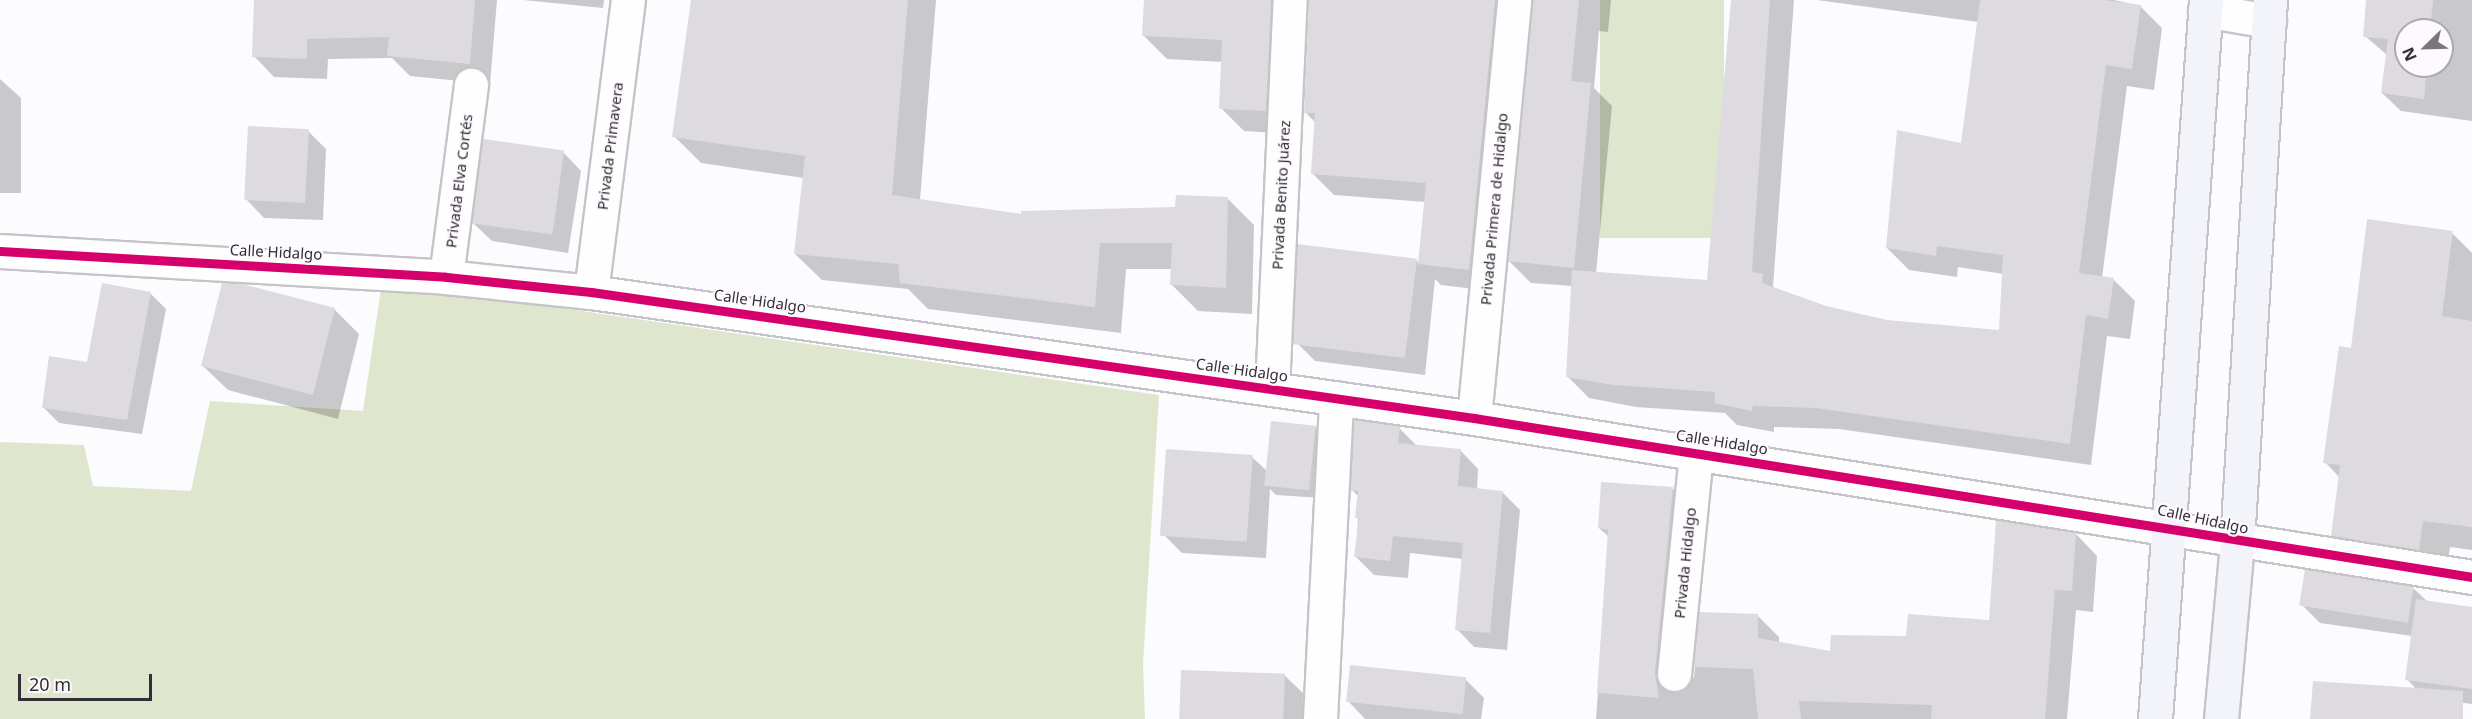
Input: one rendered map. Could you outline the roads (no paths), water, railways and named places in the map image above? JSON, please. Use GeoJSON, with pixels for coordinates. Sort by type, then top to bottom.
{"type":"FeatureCollection","features":[{"type":"Feature","properties":{"kind":"main road"},"geometry":{"type":"LineString","coordinates":[[2155,719],[2171,526],[2205,5]]}},
{"type":"Feature","properties":{"kind":"main road"},"geometry":{"type":"LineString","coordinates":[[2220,719],[2237,542],[2270,11]]}},
{"type":"Feature","properties":{"kind":"street","name":"Privada Primavera"},"geometry":{"type":"LineString","coordinates":[[591,292],[628,0]]}},
{"type":"Feature","properties":{"kind":"street","name":"Privada Benito Juárez"},"geometry":{"type":"LineString","coordinates":[[1272,390],[1290,0]]}},
{"type":"Feature","properties":{"kind":"street","name":"Privada Primera de Hidalgo"},"geometry":{"type":"LineString","coordinates":[[1474,418],[1514,0]]}},
{"type":"Feature","properties":{"kind":"street"},"geometry":{"type":"LineString","coordinates":[[2205,5],[2270,11]]}},
{"type":"Feature","properties":{"kind":"street","name":"Privada Elva Cortés"},"geometry":{"type":"LineString","coordinates":[[446,277],[471,85]]}},
{"type":"Feature","properties":{"kind":"street","name":"Calle Hidalgo"},"geometry":{"type":"LineString","coordinates":[[0,251],[446,277],[591,292],[1474,418],[2171,526],[2237,542],[2472,577]]}},
{"type":"Feature","properties":{"kind":"street"},"geometry":{"type":"LineString","coordinates":[[1320,719],[1336,398]]}},
{"type":"Feature","properties":{"kind":"street","name":"Privada Hidalgo"},"geometry":{"type":"LineString","coordinates":[[1674,674],[1696,453]]}}]}
